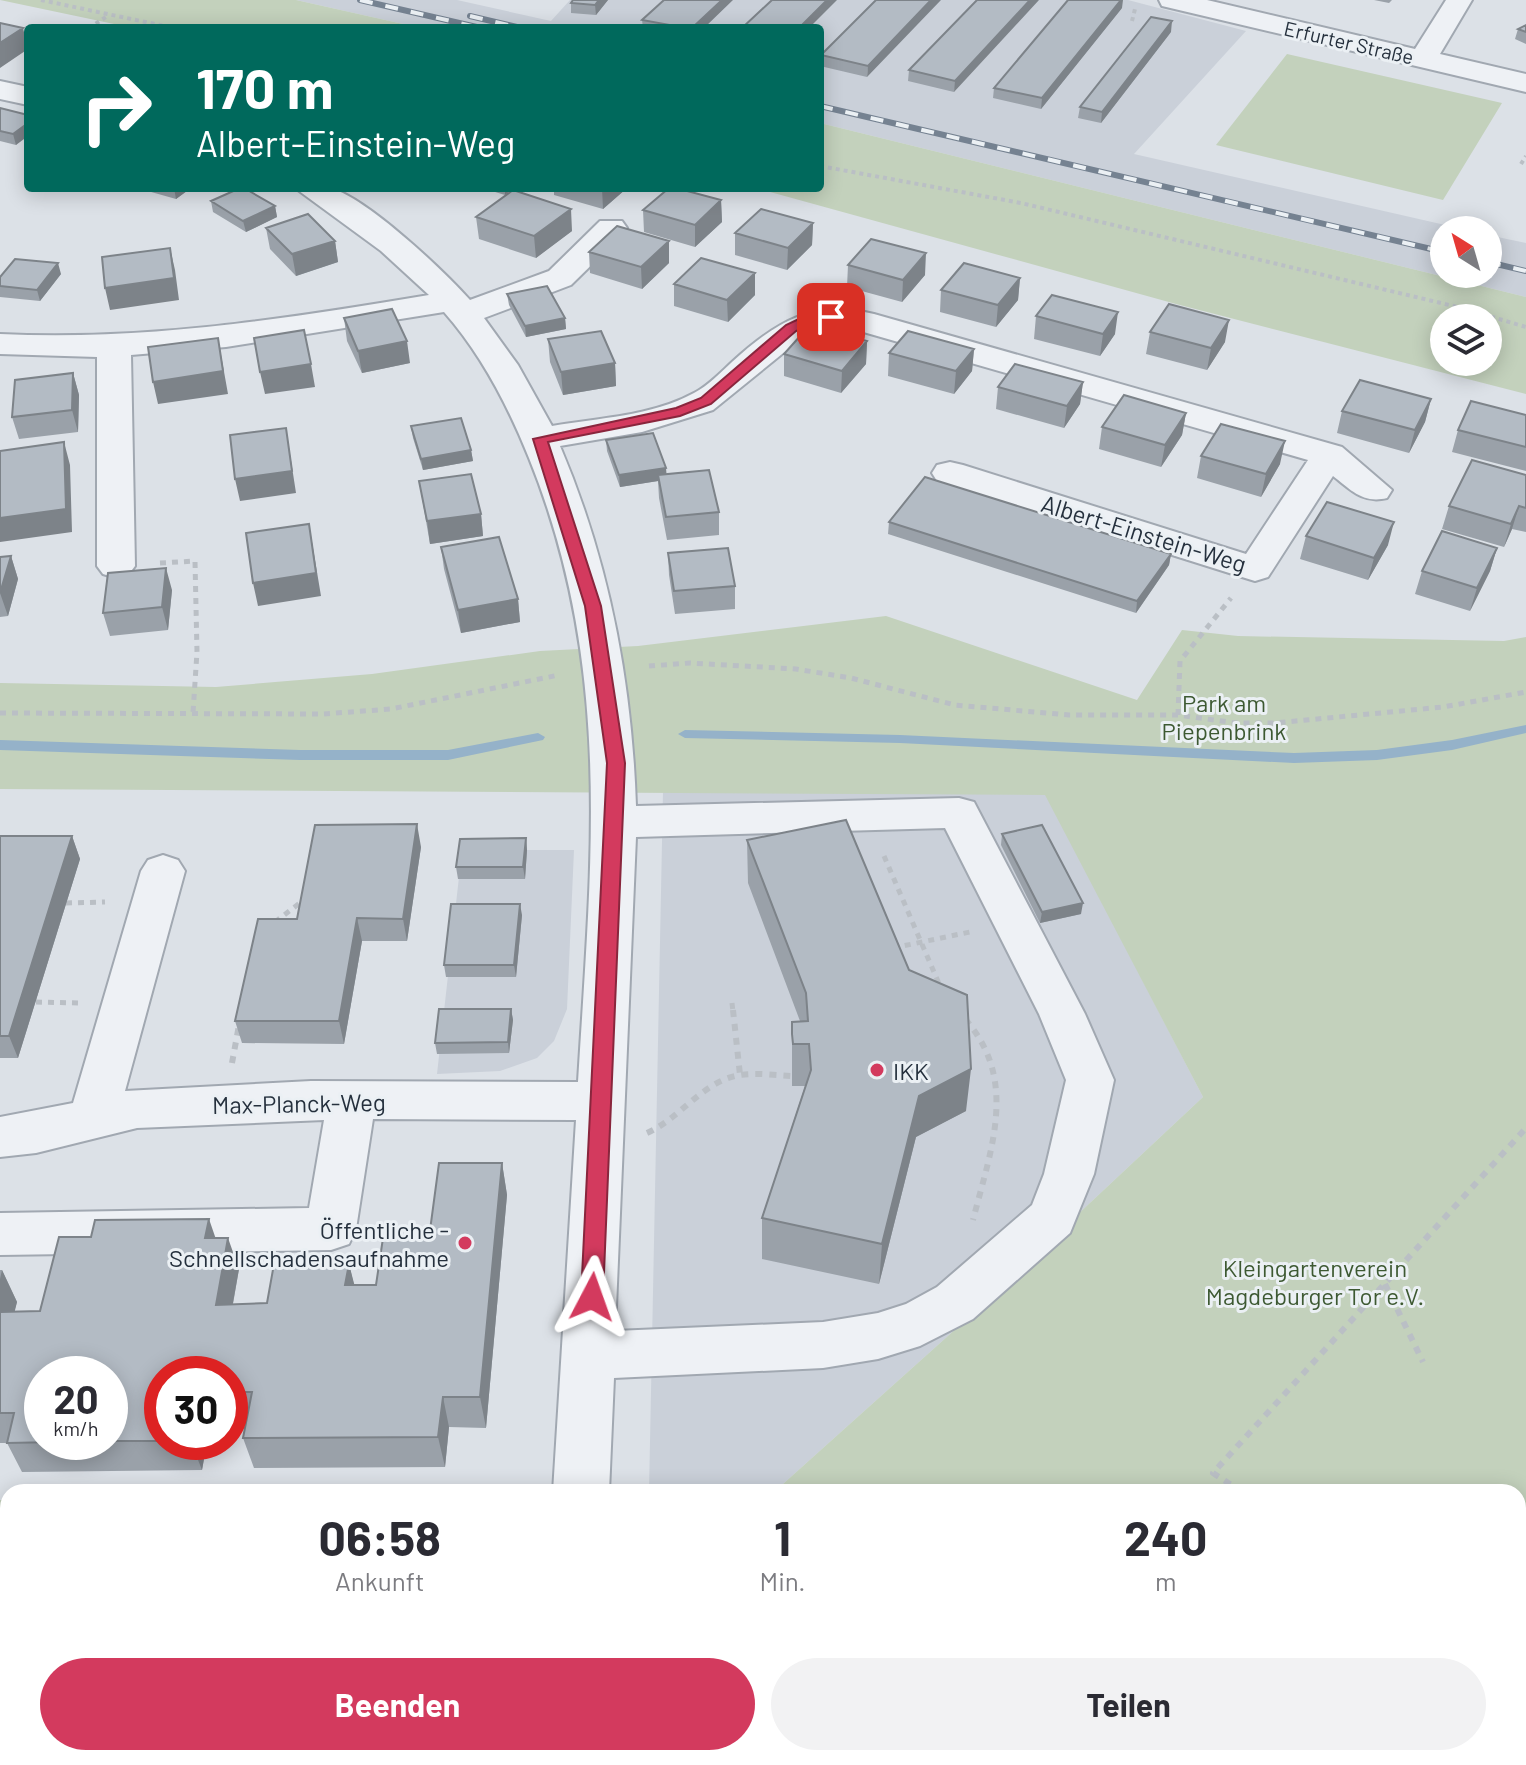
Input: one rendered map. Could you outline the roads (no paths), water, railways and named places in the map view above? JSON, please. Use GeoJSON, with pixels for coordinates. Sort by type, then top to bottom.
{"type":"FeatureCollection","features":[{"type":"Feature","properties":{"kind":"street","name":"Erfurter Straße"},"geometry":{"type":"LineString","coordinates":[[1172,0],[1526,83]]}},
{"type":"Feature","properties":{"kind":"street"},"geometry":{"type":"LineString","coordinates":[[1422,60],[1459,0]]}},
{"type":"Feature","properties":{"kind":"street"},"geometry":{"type":"LineString","coordinates":[[0,90],[24,95]]}},
{"type":"Feature","properties":{"kind":"street"},"geometry":{"type":"LineString","coordinates":[[316,192],[376,229],[458,307],[493,354],[540,439],[576,543],[605,669],[616,763],[615,822],[581,1484]]}},
{"type":"Feature","properties":{"kind":"street"},"geometry":{"type":"LineString","coordinates":[[0,344],[114,349],[192,342],[458,307],[560,278],[611,228]]}},
{"type":"Feature","properties":{"kind":"street"},"geometry":{"type":"LineString","coordinates":[[540,439],[680,412],[706,401],[791,328],[808,320],[831,317],[862,321],[1329,455],[1374,490]]}},
{"type":"Feature","properties":{"kind":"street"},"geometry":{"type":"LineString","coordinates":[[114,349],[116,566]]}},
{"type":"Feature","properties":{"kind":"street","name":"Albert-Einstein-Weg"},"geometry":{"type":"LineString","coordinates":[[950,473],[1255,569],[1329,455]]}},
{"type":"Feature","properties":{"kind":"street"},"geometry":{"type":"LineString","coordinates":[[588,1356],[823,1345],[906,1328],[955,1303],[1052,1218],[1069,1174],[1090,1080],[1062,1014],[959,813],[615,822]]}},
{"type":"Feature","properties":{"kind":"street"},"geometry":{"type":"LineString","coordinates":[[93,1118],[163,871]]}},
{"type":"Feature","properties":{"kind":"street","name":"Max-Planck-Weg"},"geometry":{"type":"LineString","coordinates":[[0,1137],[52,1132],[133,1109],[224,1103],[351,1103],[601,1125]]}},
{"type":"Feature","properties":{"kind":"street"},"geometry":{"type":"LineString","coordinates":[[0,1234],[331,1229],[351,1103]]}},
{"type":"Feature","properties":{"kind":"waterway"},"geometry":{"type":"LineString","coordinates":[[685,734],[900,739],[1294,758],[1377,755],[1452,745],[1526,729]]}},
{"type":"Feature","properties":{"kind":"waterway"},"geometry":{"type":"LineString","coordinates":[[0,745],[300,755],[448,755],[538,737]]}},
{"type":"Feature","properties":{"kind":"railway"},"geometry":{"type":"LineString","coordinates":[[360,0],[464,24]]}},
{"type":"Feature","properties":{"kind":"railway"},"geometry":{"type":"LineString","coordinates":[[470,16],[504,24]]}},
{"type":"Feature","properties":{"kind":"railway"},"geometry":{"type":"LineString","coordinates":[[824,107],[1430,249]]}},
{"type":"Feature","properties":{"kind":"railway"},"geometry":{"type":"LineString","coordinates":[[1502,265],[1526,271]]}},
{"type":"Feature","properties":{"kind":"place","name":"IKK"},"geometry":{"type":"Point","coordinates":[877,1070]}},
{"type":"Feature","properties":{"kind":"place","name":"Öffentliche - Schnellschadensaufnahme"},"geometry":{"type":"Point","coordinates":[465,1243]}},
{"type":"Feature","properties":{"kind":"park label","name":"Park am Piepenbrink"},"geometry":{"type":"Point","coordinates":[1224,716]}},
{"type":"Feature","properties":{"kind":"park label","name":"Kleingartenverein Magdeburger Tor e.V."},"geometry":{"type":"Point","coordinates":[1315,1281]}}]}
